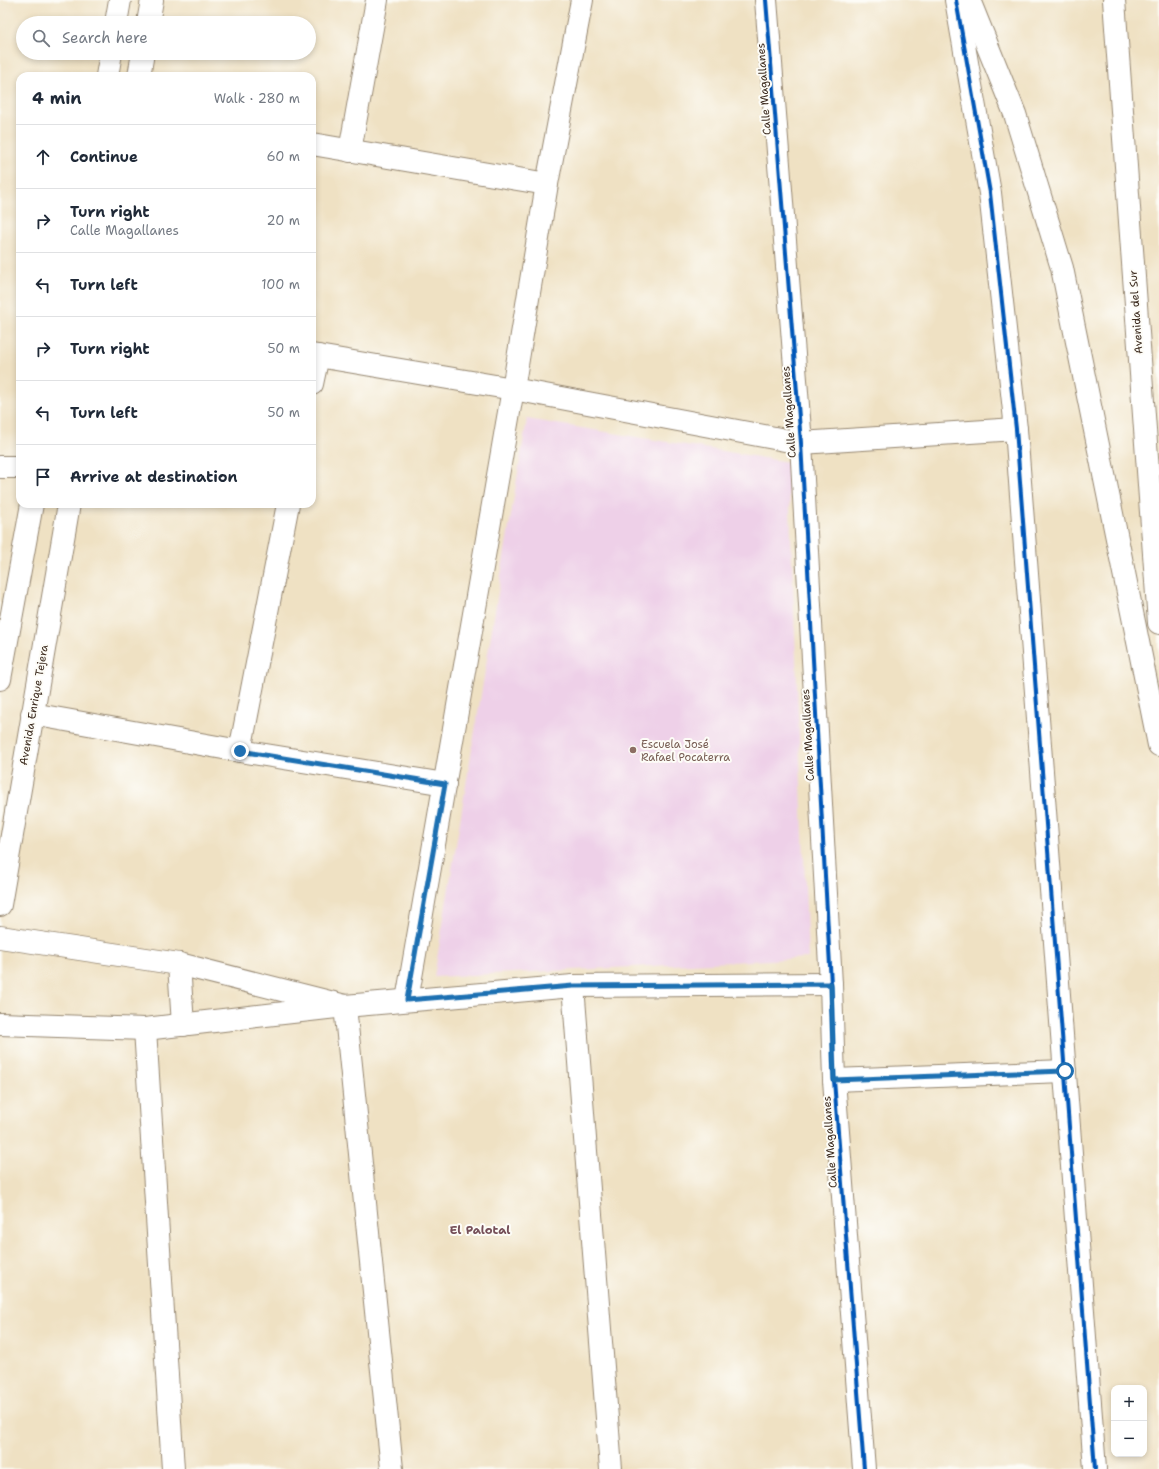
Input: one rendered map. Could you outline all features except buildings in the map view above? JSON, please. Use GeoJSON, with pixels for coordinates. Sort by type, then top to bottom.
{"type":"FeatureCollection","features":[{"type":"Feature","properties":{"kind":"main road"},"geometry":{"type":"LineString","coordinates":[[117,16],[120,0]]}},
{"type":"Feature","properties":{"kind":"main road"},"geometry":{"type":"LineString","coordinates":[[149,16],[152,0]]}},
{"type":"Feature","properties":{"kind":"main road"},"geometry":{"type":"LineString","coordinates":[[350,151],[377,0]]}},
{"type":"Feature","properties":{"kind":"main road"},"geometry":{"type":"LineString","coordinates":[[407,1000],[514,388],[547,184],[582,0]]}},
{"type":"Feature","properties":{"kind":"main road","name":"Calle Magallanes"},"geometry":{"type":"LineString","coordinates":[[766,0],[800,443],[831,984],[834,1080],[864,1469]]}},
{"type":"Feature","properties":{"kind":"main road"},"geometry":{"type":"LineString","coordinates":[[956,0],[990,193],[1016,429],[1095,1469]]}},
{"type":"Feature","properties":{"kind":"main road"},"geometry":{"type":"LineString","coordinates":[[969,0],[1015,114],[1062,268],[1159,745]]}},
{"type":"Feature","properties":{"kind":"main road","name":"Avenida del Sur"},"geometry":{"type":"LineString","coordinates":[[1114,0],[1159,623]]}},
{"type":"Feature","properties":{"kind":"main road"},"geometry":{"type":"LineString","coordinates":[[108,72],[110,60]]}},
{"type":"Feature","properties":{"kind":"main road"},"geometry":{"type":"LineString","coordinates":[[140,72],[142,60]]}},
{"type":"Feature","properties":{"kind":"main road"},"geometry":{"type":"LineString","coordinates":[[316,145],[547,184]]}},
{"type":"Feature","properties":{"kind":"main road"},"geometry":{"type":"LineString","coordinates":[[316,355],[514,388],[800,443],[1016,429]]}},
{"type":"Feature","properties":{"kind":"main road"},"geometry":{"type":"LineString","coordinates":[[0,467],[16,467]]}},
{"type":"Feature","properties":{"kind":"main road"},"geometry":{"type":"LineString","coordinates":[[0,679],[31,508]]}},
{"type":"Feature","properties":{"kind":"main road","name":"Avenida Enrique Tejera"},"geometry":{"type":"LineString","coordinates":[[0,905],[5,850],[32,714],[68,508]]}},
{"type":"Feature","properties":{"kind":"main road"},"geometry":{"type":"LineString","coordinates":[[240,751],[287,508]]}},
{"type":"Feature","properties":{"kind":"main road"},"geometry":{"type":"LineString","coordinates":[[32,714],[240,751],[445,784]]}},
{"type":"Feature","properties":{"kind":"main road"},"geometry":{"type":"LineString","coordinates":[[0,937],[179,964],[345,1006]]}},
{"type":"Feature","properties":{"kind":"main road"},"geometry":{"type":"LineString","coordinates":[[179,964],[182,1025]]}},
{"type":"Feature","properties":{"kind":"main road"},"geometry":{"type":"LineString","coordinates":[[0,1024],[145,1029],[345,1006],[573,986],[831,984]]}},
{"type":"Feature","properties":{"kind":"main road"},"geometry":{"type":"LineString","coordinates":[[573,986],[612,1469]]}},
{"type":"Feature","properties":{"kind":"main road"},"geometry":{"type":"LineString","coordinates":[[345,1006],[392,1469]]}},
{"type":"Feature","properties":{"kind":"main road"},"geometry":{"type":"LineString","coordinates":[[145,1029],[173,1469]]}},
{"type":"Feature","properties":{"kind":"main road"},"geometry":{"type":"LineString","coordinates":[[834,1080],[1065,1071]]}},
{"type":"Feature","properties":{"kind":"shaded area"},"geometry":{"type":"Polygon","coordinates":[[[527,419],[788,462],[808,958],[434,977],[527,419]]]}},
{"type":"Feature","properties":{"kind":"cycle path"},"geometry":{"type":"LineString","coordinates":[[766,0],[801,443],[831,984],[834,1080],[864,1469]]}},
{"type":"Feature","properties":{"kind":"cycle path"},"geometry":{"type":"LineString","coordinates":[[956,0],[990,193],[1016,429],[1095,1469]]}},
{"type":"Feature","properties":{"kind":"place","name":"Escuela José Rafael Pocaterra"},"geometry":{"type":"Point","coordinates":[633,750]}},
{"type":"Feature","properties":{"kind":"district","name":"El Palotal"},"geometry":{"type":"Point","coordinates":[480,1230]}},
{"type":"Feature","properties":{"kind":"route"},"geometry":{"type":"LineString","coordinates":[[240,751],[445,784],[407,1000],[573,986],[831,984],[834,1080],[1065,1071]]}}]}
